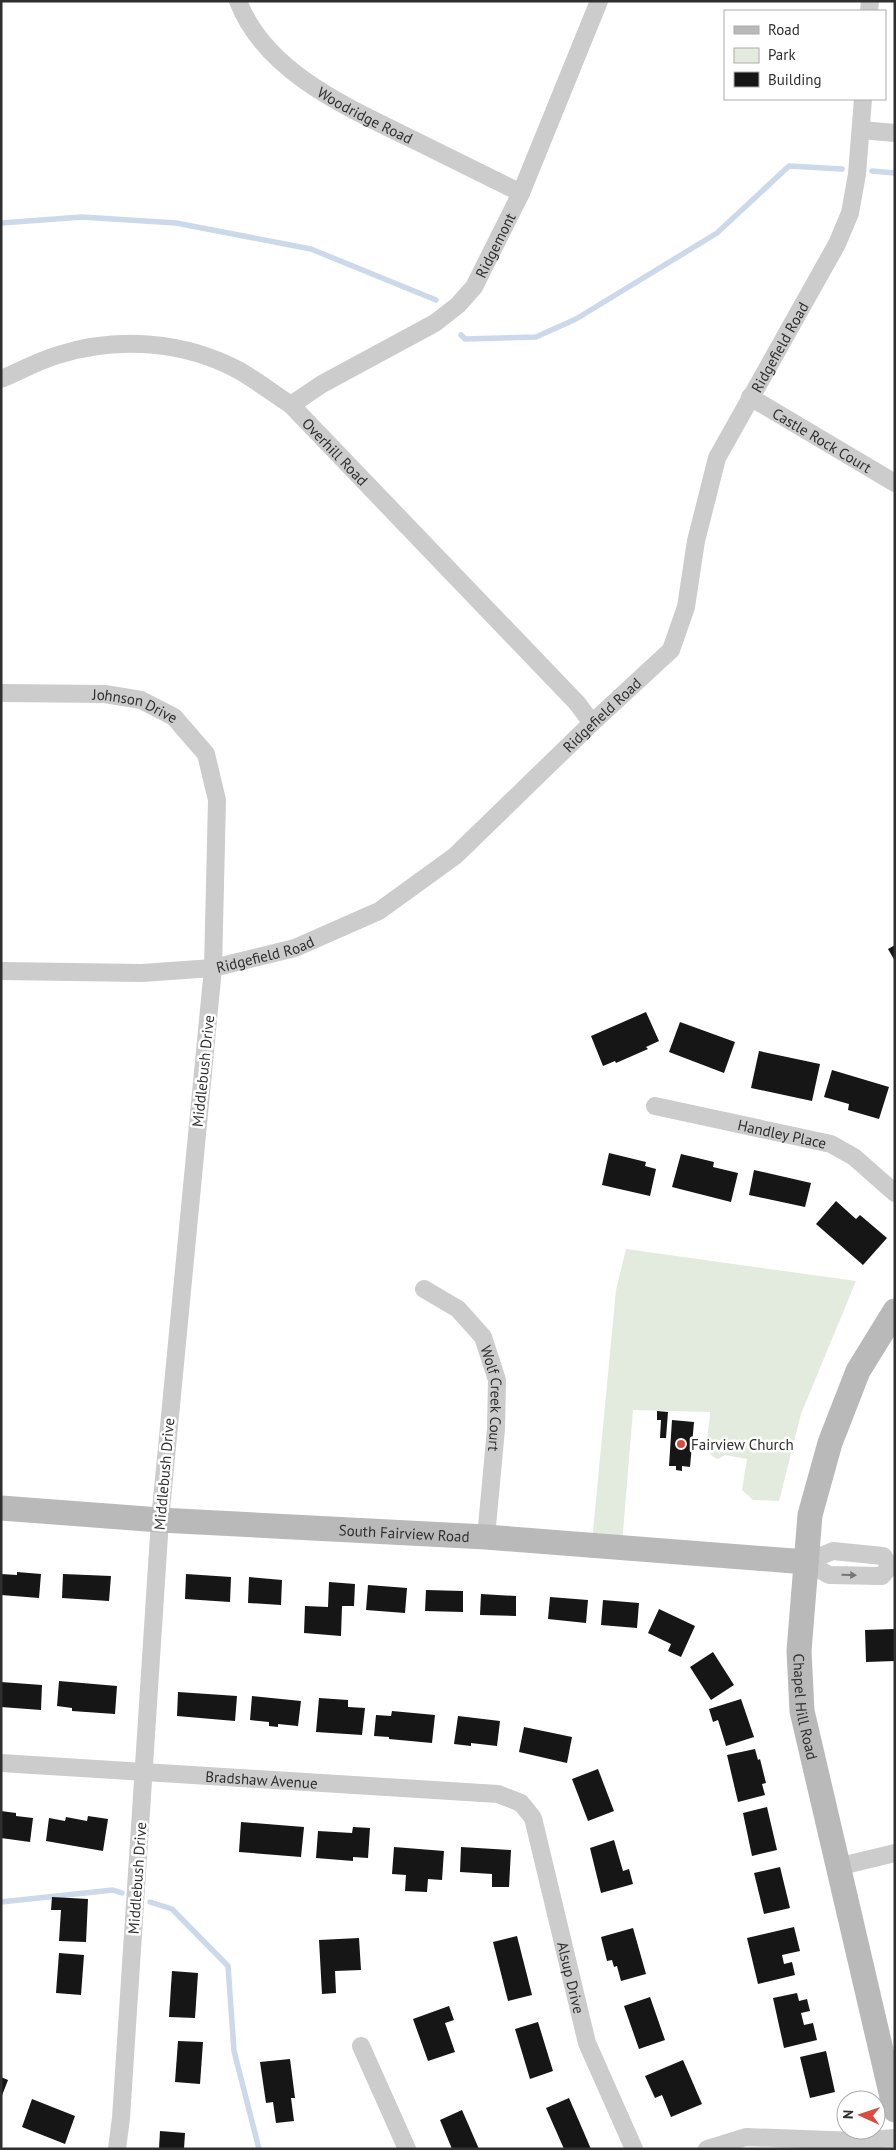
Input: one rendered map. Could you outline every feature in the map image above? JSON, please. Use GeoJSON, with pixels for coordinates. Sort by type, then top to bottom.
{"type":"FeatureCollection","features":[{"type":"Feature","properties":{"kind":"street","name":"Woodridge Road"},"geometry":{"type":"LineString","coordinates":[[238,1],[243,14],[267,46],[296,74],[354,110],[521,193]]}},
{"type":"Feature","properties":{"kind":"street","name":"Ridgemont"},"geometry":{"type":"LineString","coordinates":[[291,405],[322,384],[435,323],[458,305],[474,287],[521,193],[599,1]]}},
{"type":"Feature","properties":{"kind":"street","name":"Ridgefield Road"},"geometry":{"type":"LineString","coordinates":[[1,971],[142,973],[213,968],[294,948],[379,911],[455,856],[592,723],[671,650],[686,607],[696,541],[717,458],[844,229],[852,206],[863,100]]}},
{"type":"Feature","properties":{"kind":"street"},"geometry":{"type":"LineString","coordinates":[[861,130],[895,132]]}},
{"type":"Feature","properties":{"kind":"street","name":"Overhill Road"},"geometry":{"type":"LineString","coordinates":[[1,379],[58,354],[108,345],[152,344],[197,352],[239,371],[291,405],[577,702],[592,723]]}},
{"type":"Feature","properties":{"kind":"street","name":"Castle Rock Court"},"geometry":{"type":"LineString","coordinates":[[750,397],[895,484]]}},
{"type":"Feature","properties":{"kind":"street","name":"Johnson Drive"},"geometry":{"type":"LineString","coordinates":[[1,693],[105,694],[141,700],[174,717],[206,754],[217,800]]}},
{"type":"Feature","properties":{"kind":"street","name":"Middlebush Drive"},"geometry":{"type":"LineString","coordinates":[[117,2149],[122,2108],[160,1520],[213,968],[217,800]]}},
{"type":"Feature","properties":{"kind":"street","name":"Handley Place"},"geometry":{"type":"LineString","coordinates":[[655,1106],[831,1144],[854,1157],[895,1193]]}},
{"type":"Feature","properties":{"kind":"street","name":"Wolf Creek Court"},"geometry":{"type":"LineString","coordinates":[[424,1289],[458,1309],[483,1337],[497,1380],[496,1428],[486,1537]]}},
{"type":"Feature","properties":{"kind":"street","name":"Chapel Hill Road"},"geometry":{"type":"LineString","coordinates":[[895,1311],[858,1371],[830,1443],[810,1515],[799,1651],[802,1711],[895,2110]]}},
{"type":"Feature","properties":{"kind":"street","name":"South Fairview Road"},"geometry":{"type":"LineString","coordinates":[[1,1508],[160,1520],[486,1537],[806,1562]]}},
{"type":"Feature","properties":{"kind":"street"},"geometry":{"type":"LineString","coordinates":[[806,1562],[833,1551],[884,1556],[893,1566]]}},
{"type":"Feature","properties":{"kind":"street","name":"Bradshaw Avenue"},"geometry":{"type":"LineString","coordinates":[[1,1763],[498,1794],[522,1803]]}},
{"type":"Feature","properties":{"kind":"street","name":"Alsup Drive"},"geometry":{"type":"LineString","coordinates":[[522,1803],[533,1818],[586,2043],[634,2149]]}},
{"type":"Feature","properties":{"kind":"street"},"geometry":{"type":"LineString","coordinates":[[837,1867],[895,1853]]}},
{"type":"Feature","properties":{"kind":"street"},"geometry":{"type":"LineString","coordinates":[[361,2046],[407,2149]]}},
{"type":"Feature","properties":{"kind":"street"},"geometry":{"type":"LineString","coordinates":[[707,2149],[746,2137],[857,2141],[895,2138]]}},
{"type":"Feature","properties":{"kind":"green space"},"geometry":{"type":"Polygon","coordinates":[[[626,1249],[856,1281],[801,1414],[779,1501],[753,1500],[742,1490],[747,1459],[725,1455],[718,1459],[713,1457],[708,1446],[710,1412],[633,1410],[622,1544],[592,1542],[616,1290],[626,1249]]]}},
{"type":"Feature","properties":{"kind":"building"},"geometry":{"type":"Polygon","coordinates":[[[895,945],[895,961],[888,949],[895,945]]]}},
{"type":"Feature","properties":{"kind":"building"},"geometry":{"type":"Polygon","coordinates":[[[646,1012],[659,1041],[646,1047],[648,1049],[616,1063],[615,1061],[603,1066],[591,1036],[646,1012]]]}},
{"type":"Feature","properties":{"kind":"building"},"geometry":{"type":"Polygon","coordinates":[[[680,1022],[735,1042],[724,1073],[669,1052],[680,1022]]]}},
{"type":"Feature","properties":{"kind":"building"},"geometry":{"type":"Polygon","coordinates":[[[759,1051],[820,1064],[812,1101],[751,1088],[759,1051]]]}},
{"type":"Feature","properties":{"kind":"building"},"geometry":{"type":"Polygon","coordinates":[[[832,1070],[889,1087],[879,1119],[848,1110],[849,1104],[824,1097],[832,1070]]]}},
{"type":"Feature","properties":{"kind":"building"},"geometry":{"type":"Polygon","coordinates":[[[609,1153],[646,1162],[645,1166],[656,1169],[650,1196],[602,1185],[609,1153]]]}},
{"type":"Feature","properties":{"kind":"building"},"geometry":{"type":"Polygon","coordinates":[[[681,1154],[714,1162],[713,1167],[738,1173],[731,1202],[672,1187],[681,1154]]]}},
{"type":"Feature","properties":{"kind":"building"},"geometry":{"type":"Polygon","coordinates":[[[754,1170],[811,1183],[805,1207],[749,1195],[754,1170]]]}},
{"type":"Feature","properties":{"kind":"building"},"geometry":{"type":"Polygon","coordinates":[[[836,1201],[856,1219],[860,1215],[887,1238],[863,1265],[816,1224],[836,1201]]]}},
{"type":"Feature","properties":{"kind":"building"},"geometry":{"type":"Polygon","coordinates":[[[657,1411],[668,1412],[666,1438],[660,1438],[661,1420],[657,1420],[657,1411]]]}},
{"type":"Feature","properties":{"kind":"building","name":"Fairview Church"},"geometry":{"type":"Polygon","coordinates":[[[672,1420],[694,1422],[690,1467],[682,1466],[682,1471],[676,1470],[676,1466],[669,1466],[672,1420]]]}},
{"type":"Feature","properties":{"kind":"building"},"geometry":{"type":"Polygon","coordinates":[[[17,1572],[41,1574],[39,1598],[1,1595],[1,1574],[17,1575],[17,1572]]]}},
{"type":"Feature","properties":{"kind":"building"},"geometry":{"type":"Polygon","coordinates":[[[63,1574],[111,1576],[109,1601],[62,1598],[63,1574]]]}},
{"type":"Feature","properties":{"kind":"building"},"geometry":{"type":"Polygon","coordinates":[[[186,1574],[231,1577],[230,1602],[185,1599],[186,1574]]]}},
{"type":"Feature","properties":{"kind":"building"},"geometry":{"type":"Polygon","coordinates":[[[249,1577],[282,1580],[281,1605],[248,1603],[249,1577]]]}},
{"type":"Feature","properties":{"kind":"building"},"geometry":{"type":"Polygon","coordinates":[[[329,1582],[355,1584],[354,1606],[342,1606],[341,1636],[304,1633],[305,1606],[328,1607],[329,1582]]]}},
{"type":"Feature","properties":{"kind":"building"},"geometry":{"type":"Polygon","coordinates":[[[368,1585],[407,1588],[405,1613],[366,1610],[368,1585]]]}},
{"type":"Feature","properties":{"kind":"building"},"geometry":{"type":"Polygon","coordinates":[[[426,1590],[463,1591],[463,1612],[425,1611],[426,1590]]]}},
{"type":"Feature","properties":{"kind":"building"},"geometry":{"type":"Polygon","coordinates":[[[481,1594],[516,1596],[516,1616],[480,1615],[481,1594]]]}},
{"type":"Feature","properties":{"kind":"building"},"geometry":{"type":"Polygon","coordinates":[[[550,1597],[588,1600],[586,1623],[548,1619],[550,1597]]]}},
{"type":"Feature","properties":{"kind":"building"},"geometry":{"type":"Polygon","coordinates":[[[603,1600],[639,1603],[637,1628],[601,1625],[603,1600]]]}},
{"type":"Feature","properties":{"kind":"building"},"geometry":{"type":"Polygon","coordinates":[[[659,1609],[695,1626],[681,1657],[668,1651],[671,1644],[648,1633],[659,1609]]]}},
{"type":"Feature","properties":{"kind":"building"},"geometry":{"type":"Polygon","coordinates":[[[895,1629],[895,1661],[866,1662],[865,1630],[895,1629]]]}},
{"type":"Feature","properties":{"kind":"building"},"geometry":{"type":"Polygon","coordinates":[[[713,1652],[734,1685],[711,1700],[690,1667],[713,1652]]]}},
{"type":"Feature","properties":{"kind":"building"},"geometry":{"type":"Polygon","coordinates":[[[59,1681],[117,1686],[115,1714],[72,1711],[72,1708],[57,1706],[59,1681]]]}},
{"type":"Feature","properties":{"kind":"building"},"geometry":{"type":"Polygon","coordinates":[[[1,1682],[42,1685],[41,1710],[1,1707],[1,1682]]]}},
{"type":"Feature","properties":{"kind":"building"},"geometry":{"type":"Polygon","coordinates":[[[178,1692],[237,1696],[235,1721],[177,1716],[178,1692]]]}},
{"type":"Feature","properties":{"kind":"building"},"geometry":{"type":"Polygon","coordinates":[[[252,1696],[301,1701],[298,1726],[278,1724],[278,1727],[269,1726],[269,1722],[250,1720],[252,1696]]]}},
{"type":"Feature","properties":{"kind":"building"},"geometry":{"type":"Polygon","coordinates":[[[319,1698],[348,1700],[348,1707],[365,1708],[362,1735],[316,1732],[319,1698]]]}},
{"type":"Feature","properties":{"kind":"building"},"geometry":{"type":"Polygon","coordinates":[[[741,1699],[754,1737],[726,1746],[718,1720],[713,1722],[709,1709],[741,1699]]]}},
{"type":"Feature","properties":{"kind":"building"},"geometry":{"type":"Polygon","coordinates":[[[392,1711],[435,1715],[432,1743],[374,1736],[376,1715],[391,1716],[392,1711]]]}},
{"type":"Feature","properties":{"kind":"building"},"geometry":{"type":"Polygon","coordinates":[[[458,1716],[500,1721],[497,1746],[471,1743],[471,1746],[454,1744],[458,1716]]]}},
{"type":"Feature","properties":{"kind":"building"},"geometry":{"type":"Polygon","coordinates":[[[524,1727],[572,1737],[567,1763],[519,1752],[524,1727]]]}},
{"type":"Feature","properties":{"kind":"building"},"geometry":{"type":"Polygon","coordinates":[[[755,1749],[758,1760],[760,1759],[766,1783],[762,1784],[765,1795],[738,1802],[727,1755],[755,1749]]]}},
{"type":"Feature","properties":{"kind":"building"},"geometry":{"type":"Polygon","coordinates":[[[598,1769],[614,1811],[588,1821],[572,1779],[598,1769]]]}},
{"type":"Feature","properties":{"kind":"building"},"geometry":{"type":"Polygon","coordinates":[[[767,1807],[777,1850],[752,1856],[743,1813],[767,1807]]]}},
{"type":"Feature","properties":{"kind":"building"},"geometry":{"type":"Polygon","coordinates":[[[1,1811],[16,1813],[16,1816],[33,1818],[30,1842],[1,1838],[1,1811]]]}},
{"type":"Feature","properties":{"kind":"building"},"geometry":{"type":"Polygon","coordinates":[[[88,1816],[108,1819],[103,1851],[46,1841],[49,1818],[65,1821],[66,1817],[87,1821],[88,1816]]]}},
{"type":"Feature","properties":{"kind":"building"},"geometry":{"type":"Polygon","coordinates":[[[241,1822],[304,1827],[301,1857],[239,1852],[241,1822]]]}},
{"type":"Feature","properties":{"kind":"building"},"geometry":{"type":"Polygon","coordinates":[[[353,1827],[370,1828],[368,1858],[353,1857],[353,1861],[316,1858],[318,1831],[352,1833],[353,1827]]]}},
{"type":"Feature","properties":{"kind":"building"},"geometry":{"type":"Polygon","coordinates":[[[614,1840],[623,1871],[629,1869],[633,1884],[601,1893],[590,1848],[614,1840]]]}},
{"type":"Feature","properties":{"kind":"building"},"geometry":{"type":"Polygon","coordinates":[[[394,1847],[444,1851],[442,1880],[428,1879],[427,1892],[405,1891],[406,1875],[392,1874],[394,1847]]]}},
{"type":"Feature","properties":{"kind":"building"},"geometry":{"type":"Polygon","coordinates":[[[461,1847],[511,1850],[509,1887],[492,1887],[492,1874],[460,1872],[461,1847]]]}},
{"type":"Feature","properties":{"kind":"building"},"geometry":{"type":"Polygon","coordinates":[[[780,1867],[790,1908],[764,1914],[754,1873],[780,1867]]]}},
{"type":"Feature","properties":{"kind":"building"},"geometry":{"type":"Polygon","coordinates":[[[52,1897],[88,1899],[86,1942],[59,1941],[61,1910],[51,1910],[52,1897]]]}},
{"type":"Feature","properties":{"kind":"building"},"geometry":{"type":"Polygon","coordinates":[[[794,1927],[800,1951],[782,1955],[784,1964],[792,1962],[795,1975],[758,1984],[747,1938],[794,1927]]]}},
{"type":"Feature","properties":{"kind":"building"},"geometry":{"type":"Polygon","coordinates":[[[633,1928],[646,1974],[621,1981],[617,1966],[614,1967],[612,1960],[607,1961],[601,1937],[633,1928]]]}},
{"type":"Feature","properties":{"kind":"building"},"geometry":{"type":"Polygon","coordinates":[[[517,1936],[532,1995],[508,2001],[493,1942],[517,1936]]]}},
{"type":"Feature","properties":{"kind":"building"},"geometry":{"type":"Polygon","coordinates":[[[359,1938],[361,1970],[335,1971],[336,1993],[322,1994],[319,1940],[359,1938]]]}},
{"type":"Feature","properties":{"kind":"building"},"geometry":{"type":"Polygon","coordinates":[[[59,1953],[84,1955],[81,1995],[56,1993],[59,1953]]]}},
{"type":"Feature","properties":{"kind":"building"},"geometry":{"type":"Polygon","coordinates":[[[172,1971],[198,1973],[195,2018],[169,2017],[172,1971]]]}},
{"type":"Feature","properties":{"kind":"building"},"geometry":{"type":"Polygon","coordinates":[[[797,1993],[799,2001],[807,1999],[810,2011],[801,2013],[804,2025],[813,2023],[817,2040],[784,2048],[773,1998],[797,1993]]]}},
{"type":"Feature","properties":{"kind":"building"},"geometry":{"type":"Polygon","coordinates":[[[650,1997],[665,2040],[639,2049],[624,2006],[650,1997]]]}},
{"type":"Feature","properties":{"kind":"building"},"geometry":{"type":"Polygon","coordinates":[[[449,2006],[454,2020],[445,2023],[455,2052],[428,2061],[413,2019],[449,2006]]]}},
{"type":"Feature","properties":{"kind":"building"},"geometry":{"type":"Polygon","coordinates":[[[538,2022],[553,2071],[530,2079],[515,2029],[538,2022]]]}},
{"type":"Feature","properties":{"kind":"building"},"geometry":{"type":"Polygon","coordinates":[[[178,2041],[203,2042],[200,2084],[175,2082],[178,2041]]]}},
{"type":"Feature","properties":{"kind":"building"},"geometry":{"type":"Polygon","coordinates":[[[826,2051],[835,2092],[810,2098],[800,2057],[826,2051]]]}},
{"type":"Feature","properties":{"kind":"building"},"geometry":{"type":"Polygon","coordinates":[[[290,2059],[295,2098],[291,2098],[294,2121],[276,2123],[273,2102],[266,2103],[260,2062],[290,2059]]]}},
{"type":"Feature","properties":{"kind":"building"},"geometry":{"type":"Polygon","coordinates":[[[683,2060],[702,2104],[671,2117],[662,2095],[655,2098],[645,2076],[683,2060]]]}},
{"type":"Feature","properties":{"kind":"building"},"geometry":{"type":"Polygon","coordinates":[[[1,2077],[8,2080],[1,2098],[1,2077]]]}},
{"type":"Feature","properties":{"kind":"building"},"geometry":{"type":"Polygon","coordinates":[[[569,2098],[591,2149],[564,2149],[546,2108],[569,2098]]]}},
{"type":"Feature","properties":{"kind":"building"},"geometry":{"type":"Polygon","coordinates":[[[32,2099],[75,2116],[65,2144],[22,2127],[32,2099]]]}},
{"type":"Feature","properties":{"kind":"building"},"geometry":{"type":"Polygon","coordinates":[[[462,2110],[479,2149],[452,2149],[440,2120],[462,2110]]]}},
{"type":"Feature","properties":{"kind":"building"},"geometry":{"type":"Polygon","coordinates":[[[160,2131],[185,2133],[184,2149],[159,2149],[160,2131]]]}},
{"type":"Feature","properties":{"kind":"waterway"},"geometry":{"type":"LineString","coordinates":[[461,335],[465,339],[536,337],[576,319],[717,233],[789,166],[842,169]]}},
{"type":"Feature","properties":{"kind":"waterway"},"geometry":{"type":"LineString","coordinates":[[872,171],[895,173]]}},
{"type":"Feature","properties":{"kind":"waterway"},"geometry":{"type":"LineString","coordinates":[[1,223],[82,217],[176,223],[311,249],[436,300]]}},
{"type":"Feature","properties":{"kind":"waterway"},"geometry":{"type":"LineString","coordinates":[[1,1902],[113,1890],[122,1893]]}},
{"type":"Feature","properties":{"kind":"waterway"},"geometry":{"type":"LineString","coordinates":[[150,1902],[172,1909],[228,1966],[234,2051],[259,2149]]}},
{"type":"Feature","properties":{"kind":"place","name":"Fairview Church"},"geometry":{"type":"Point","coordinates":[681,1444]}}]}
